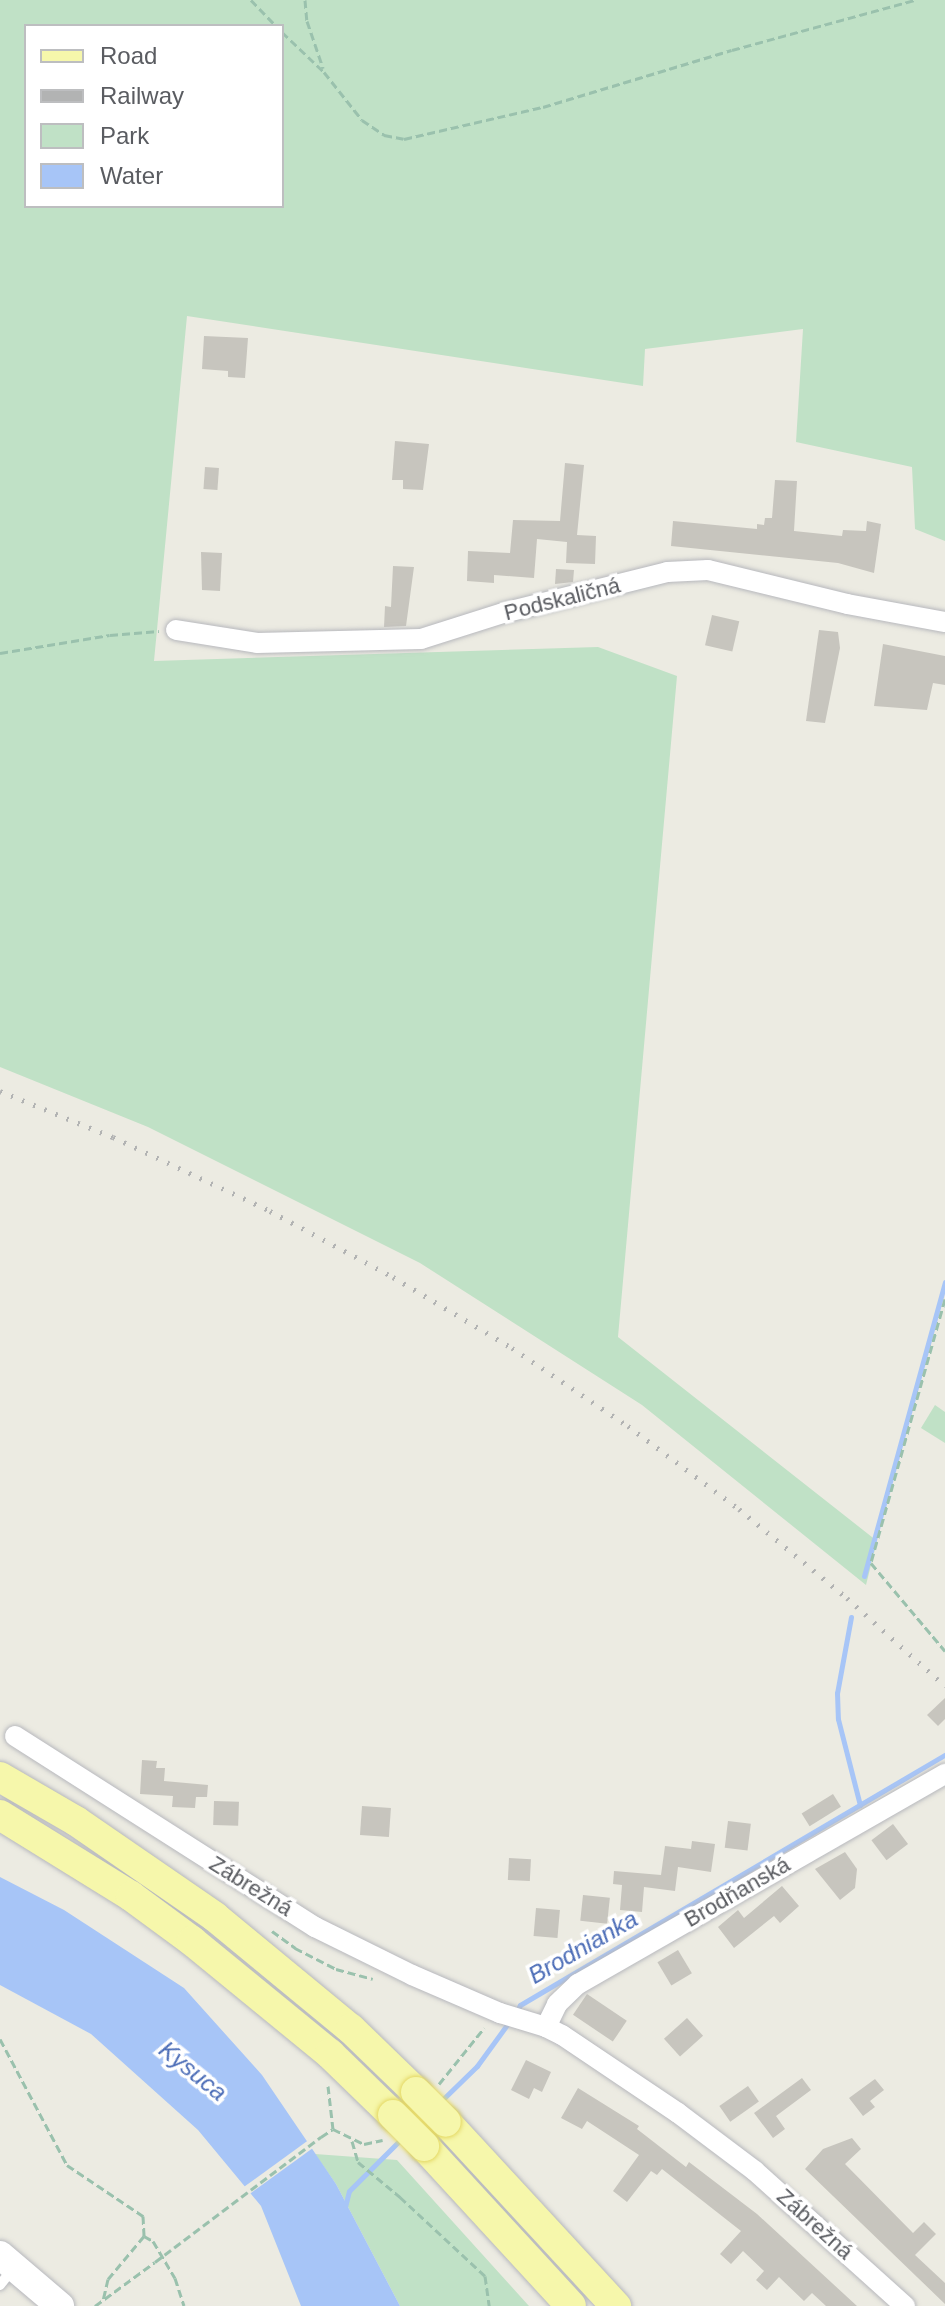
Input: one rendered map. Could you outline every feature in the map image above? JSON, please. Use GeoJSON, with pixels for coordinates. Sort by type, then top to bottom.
{"type":"FeatureCollection","features":[{"type":"Feature","properties":{"kind":"main road"},"geometry":{"type":"LineString","coordinates":[[0,1777],[76,1821],[215,1917],[351,2029],[446,2122],[616,2306]]}},
{"type":"Feature","properties":{"kind":"main road"},"geometry":{"type":"LineString","coordinates":[[0,1815],[131,1896],[319,2044],[424,2146],[571,2306]]}},
{"type":"Feature","properties":{"kind":"street","name":"Podskaličná"},"geometry":{"type":"LineString","coordinates":[[176,630],[257,643],[421,639],[503,613],[667,572],[708,570],[847,604],[945,622]]}},
{"type":"Feature","properties":{"kind":"street","name":"Zábrežná"},"geometry":{"type":"LineString","coordinates":[[15,1736],[315,1927],[412,1975],[510,2017],[546,2027],[678,2113],[755,2171],[905,2306]]}},
{"type":"Feature","properties":{"kind":"street","name":"Brodňanská"},"geometry":{"type":"LineString","coordinates":[[546,2027],[557,2004],[578,1984],[945,1774]]}},
{"type":"Feature","properties":{"kind":"street"},"geometry":{"type":"LineString","coordinates":[[5,2269],[60,2306]]}},
{"type":"Feature","properties":{"kind":"path"},"geometry":{"type":"LineString","coordinates":[[251,0],[274,24]]}},
{"type":"Feature","properties":{"kind":"path"},"geometry":{"type":"LineString","coordinates":[[305,0],[307,21],[324,72]]}},
{"type":"Feature","properties":{"kind":"path"},"geometry":{"type":"LineString","coordinates":[[284,34],[324,72],[362,120],[378,132],[404,139],[543,107],[732,50],[915,0]]}},
{"type":"Feature","properties":{"kind":"path"},"geometry":{"type":"LineString","coordinates":[[0,653],[110,635],[176,630]]}},
{"type":"Feature","properties":{"kind":"path"},"geometry":{"type":"LineString","coordinates":[[945,1299],[871,1563],[945,1651]]}},
{"type":"Feature","properties":{"kind":"path"},"geometry":{"type":"LineString","coordinates":[[263,1924],[295,1948],[336,1969],[378,1980],[412,1975]]}},
{"type":"Feature","properties":{"kind":"path"},"geometry":{"type":"LineString","coordinates":[[0,2039],[67,2165],[143,2216],[144,2236],[108,2279],[103,2300]]}},
{"type":"Feature","properties":{"kind":"path"},"geometry":{"type":"LineString","coordinates":[[318,2077],[328,2086],[333,2129]]}},
{"type":"Feature","properties":{"kind":"path"},"geometry":{"type":"LineString","coordinates":[[95,2306],[321,2137]]}},
{"type":"Feature","properties":{"kind":"path"},"geometry":{"type":"LineString","coordinates":[[352,2141],[358,2162],[485,2276],[489,2306]]}},
{"type":"Feature","properties":{"kind":"path"},"geometry":{"type":"LineString","coordinates":[[144,2236],[153,2241],[175,2278],[184,2306]]}},
{"type":"Feature","properties":{"kind":"green space"},"geometry":{"type":"Polygon","coordinates":[[[0,0],[945,0],[945,541],[915,529],[912,467],[796,442],[803,329],[645,349],[643,386],[187,316],[154,661],[598,647],[677,676],[618,1337],[877,1541],[866,1585],[642,1405],[420,1263],[148,1127],[0,1067],[0,0]]]}},
{"type":"Feature","properties":{"kind":"green space"},"geometry":{"type":"Polygon","coordinates":[[[935,1405],[945,1412],[945,1443],[921,1428],[935,1405]]]}},
{"type":"Feature","properties":{"kind":"green space"},"geometry":{"type":"Polygon","coordinates":[[[315,2154],[397,2160],[529,2306],[400,2306],[336,2184],[315,2154]]]}},
{"type":"Feature","properties":{"kind":"water","name":"Kysuca"},"geometry":{"type":"Polygon","coordinates":[[[0,1877],[64,1910],[184,1988],[262,2075],[336,2184],[400,2306],[301,2306],[261,2206],[198,2130],[91,2034],[0,1985],[0,1877]]]}},
{"type":"Feature","properties":{"kind":"pier"},"geometry":{"type":"Polygon","coordinates":[[[310,2139],[315,2146],[247,2196],[242,2188],[310,2139]]]}},
{"type":"Feature","properties":{"kind":"building"},"geometry":{"type":"Polygon","coordinates":[[[204,336],[248,338],[245,378],[228,377],[228,371],[202,369],[204,336]]]}},
{"type":"Feature","properties":{"kind":"building"},"geometry":{"type":"Polygon","coordinates":[[[395,441],[429,444],[423,490],[403,489],[403,480],[392,480],[395,441]]]}},
{"type":"Feature","properties":{"kind":"building"},"geometry":{"type":"Polygon","coordinates":[[[565,463],[584,465],[577,535],[596,536],[595,564],[566,563],[567,542],[537,539],[534,578],[494,575],[494,583],[467,581],[468,551],[510,553],[513,520],[560,521],[565,463]]]}},
{"type":"Feature","properties":{"kind":"building"},"geometry":{"type":"Polygon","coordinates":[[[205,467],[219,468],[217,490],[203,489],[205,467]]]}},
{"type":"Feature","properties":{"kind":"building"},"geometry":{"type":"Polygon","coordinates":[[[775,480],[797,481],[794,531],[842,536],[843,530],[866,531],[867,521],[881,524],[874,573],[838,563],[671,546],[673,521],[757,529],[757,524],[764,525],[765,518],[772,518],[775,480]]]}},
{"type":"Feature","properties":{"kind":"building"},"geometry":{"type":"Polygon","coordinates":[[[201,552],[222,553],[220,591],[202,590],[201,552]]]}},
{"type":"Feature","properties":{"kind":"building"},"geometry":{"type":"Polygon","coordinates":[[[393,566],[414,567],[406,626],[384,627],[385,606],[391,607],[393,566]]]}},
{"type":"Feature","properties":{"kind":"building"},"geometry":{"type":"Polygon","coordinates":[[[556,569],[574,570],[573,582],[555,584],[556,569]]]}},
{"type":"Feature","properties":{"kind":"building"},"geometry":{"type":"Polygon","coordinates":[[[712,615],[739,621],[732,652],[705,645],[712,615]]]}},
{"type":"Feature","properties":{"kind":"building"},"geometry":{"type":"Polygon","coordinates":[[[819,630],[838,632],[840,648],[825,723],[806,721],[819,630]]]}},
{"type":"Feature","properties":{"kind":"building"},"geometry":{"type":"Polygon","coordinates":[[[883,644],[945,656],[945,685],[933,683],[927,710],[874,706],[883,644]]]}},
{"type":"Feature","properties":{"kind":"building"},"geometry":{"type":"Polygon","coordinates":[[[945,1698],[945,1719],[938,1726],[927,1715],[945,1698]]]}},
{"type":"Feature","properties":{"kind":"building"},"geometry":{"type":"Polygon","coordinates":[[[142,1760],[157,1761],[156,1768],[165,1768],[164,1781],[208,1785],[207,1797],[196,1797],[195,1808],[172,1807],[173,1796],[140,1794],[142,1760]]]}},
{"type":"Feature","properties":{"kind":"building"},"geometry":{"type":"Polygon","coordinates":[[[833,1794],[841,1807],[810,1826],[802,1814],[833,1794]]]}},
{"type":"Feature","properties":{"kind":"building"},"geometry":{"type":"Polygon","coordinates":[[[214,1801],[239,1802],[238,1826],[213,1825],[214,1801]]]}},
{"type":"Feature","properties":{"kind":"building"},"geometry":{"type":"Polygon","coordinates":[[[362,1806],[391,1808],[389,1837],[360,1835],[362,1806]]]}},
{"type":"Feature","properties":{"kind":"building"},"geometry":{"type":"Polygon","coordinates":[[[728,1821],[751,1824],[748,1851],[725,1848],[728,1821]]]}},
{"type":"Feature","properties":{"kind":"building"},"geometry":{"type":"Polygon","coordinates":[[[893,1824],[908,1844],[886,1860],[871,1840],[893,1824]]]}},
{"type":"Feature","properties":{"kind":"building"},"geometry":{"type":"Polygon","coordinates":[[[692,1841],[715,1844],[711,1872],[678,1867],[675,1891],[644,1887],[642,1912],[620,1910],[622,1885],[613,1884],[614,1871],[661,1875],[665,1846],[691,1849],[692,1841]]]}},
{"type":"Feature","properties":{"kind":"building"},"geometry":{"type":"Polygon","coordinates":[[[845,1852],[857,1869],[855,1888],[840,1900],[815,1869],[845,1852]]]}},
{"type":"Feature","properties":{"kind":"building"},"geometry":{"type":"Polygon","coordinates":[[[509,1858],[531,1859],[530,1881],[508,1880],[509,1858]]]}},
{"type":"Feature","properties":{"kind":"building"},"geometry":{"type":"Polygon","coordinates":[[[782,1886],[799,1906],[780,1923],[774,1916],[734,1948],[718,1927],[738,1910],[744,1918],[782,1886]]]}},
{"type":"Feature","properties":{"kind":"building"},"geometry":{"type":"Polygon","coordinates":[[[583,1895],[610,1898],[607,1924],[580,1921],[583,1895]]]}},
{"type":"Feature","properties":{"kind":"building"},"geometry":{"type":"Polygon","coordinates":[[[536,1908],[560,1910],[557,1938],[534,1936],[536,1908]]]}},
{"type":"Feature","properties":{"kind":"building"},"geometry":{"type":"Polygon","coordinates":[[[678,1950],[692,1973],[671,1986],[657,1962],[678,1950]]]}},
{"type":"Feature","properties":{"kind":"building"},"geometry":{"type":"Polygon","coordinates":[[[587,1994],[627,2021],[613,2042],[573,2015],[587,1994]]]}},
{"type":"Feature","properties":{"kind":"building"},"geometry":{"type":"Polygon","coordinates":[[[687,2018],[703,2036],[680,2057],[664,2039],[687,2018]]]}},
{"type":"Feature","properties":{"kind":"building"},"geometry":{"type":"Polygon","coordinates":[[[526,2060],[551,2072],[542,2092],[534,2088],[529,2099],[511,2090],[526,2060]]]}},
{"type":"Feature","properties":{"kind":"building"},"geometry":{"type":"Polygon","coordinates":[[[802,2078],[811,2090],[776,2116],[785,2129],[773,2138],[754,2113],[802,2078]]]}},
{"type":"Feature","properties":{"kind":"building"},"geometry":{"type":"Polygon","coordinates":[[[875,2079],[884,2090],[870,2101],[875,2107],[863,2116],[849,2098],[875,2079]]]}},
{"type":"Feature","properties":{"kind":"building"},"geometry":{"type":"Polygon","coordinates":[[[748,2086],[759,2102],[730,2122],[719,2106],[748,2086]]]}},
{"type":"Feature","properties":{"kind":"building"},"geometry":{"type":"Polygon","coordinates":[[[578,2088],[639,2126],[637,2129],[686,2167],[689,2162],[757,2214],[857,2306],[826,2306],[812,2293],[804,2301],[779,2277],[767,2290],[756,2280],[764,2271],[743,2251],[731,2264],[720,2254],[741,2231],[662,2169],[657,2175],[651,2171],[627,2202],[613,2191],[639,2155],[587,2121],[582,2129],[561,2118],[578,2088]]]}},
{"type":"Feature","properties":{"kind":"building"},"geometry":{"type":"Polygon","coordinates":[[[852,2138],[861,2149],[845,2164],[913,2233],[924,2222],[936,2234],[915,2255],[945,2283],[945,2304],[805,2169],[823,2149],[852,2138]]]}},
{"type":"Feature","properties":{"kind":"waterway"},"geometry":{"type":"LineString","coordinates":[[864,1576],[945,1282]]}},
{"type":"Feature","properties":{"kind":"waterway"},"geometry":{"type":"LineString","coordinates":[[851,1617],[837,1693],[838,1719],[860,1805]]}},
{"type":"Feature","properties":{"kind":"waterway","name":"Brodnianka"},"geometry":{"type":"LineString","coordinates":[[515,2014],[520,2005],[945,1755]]}},
{"type":"Feature","properties":{"kind":"waterway","name":"Brodnianka"},"geometry":{"type":"LineString","coordinates":[[440,2102],[477,2066],[509,2022]]}},
{"type":"Feature","properties":{"kind":"waterway","name":"Brodnianka"},"geometry":{"type":"LineString","coordinates":[[345,2207],[349,2191],[401,2139]]}},
{"type":"Feature","properties":{"kind":"railway"},"geometry":{"type":"LineString","coordinates":[[0,1091],[113,1137],[270,1211],[393,1277],[512,1348],[628,1426],[739,1509],[847,1598],[945,1686]]}}]}
